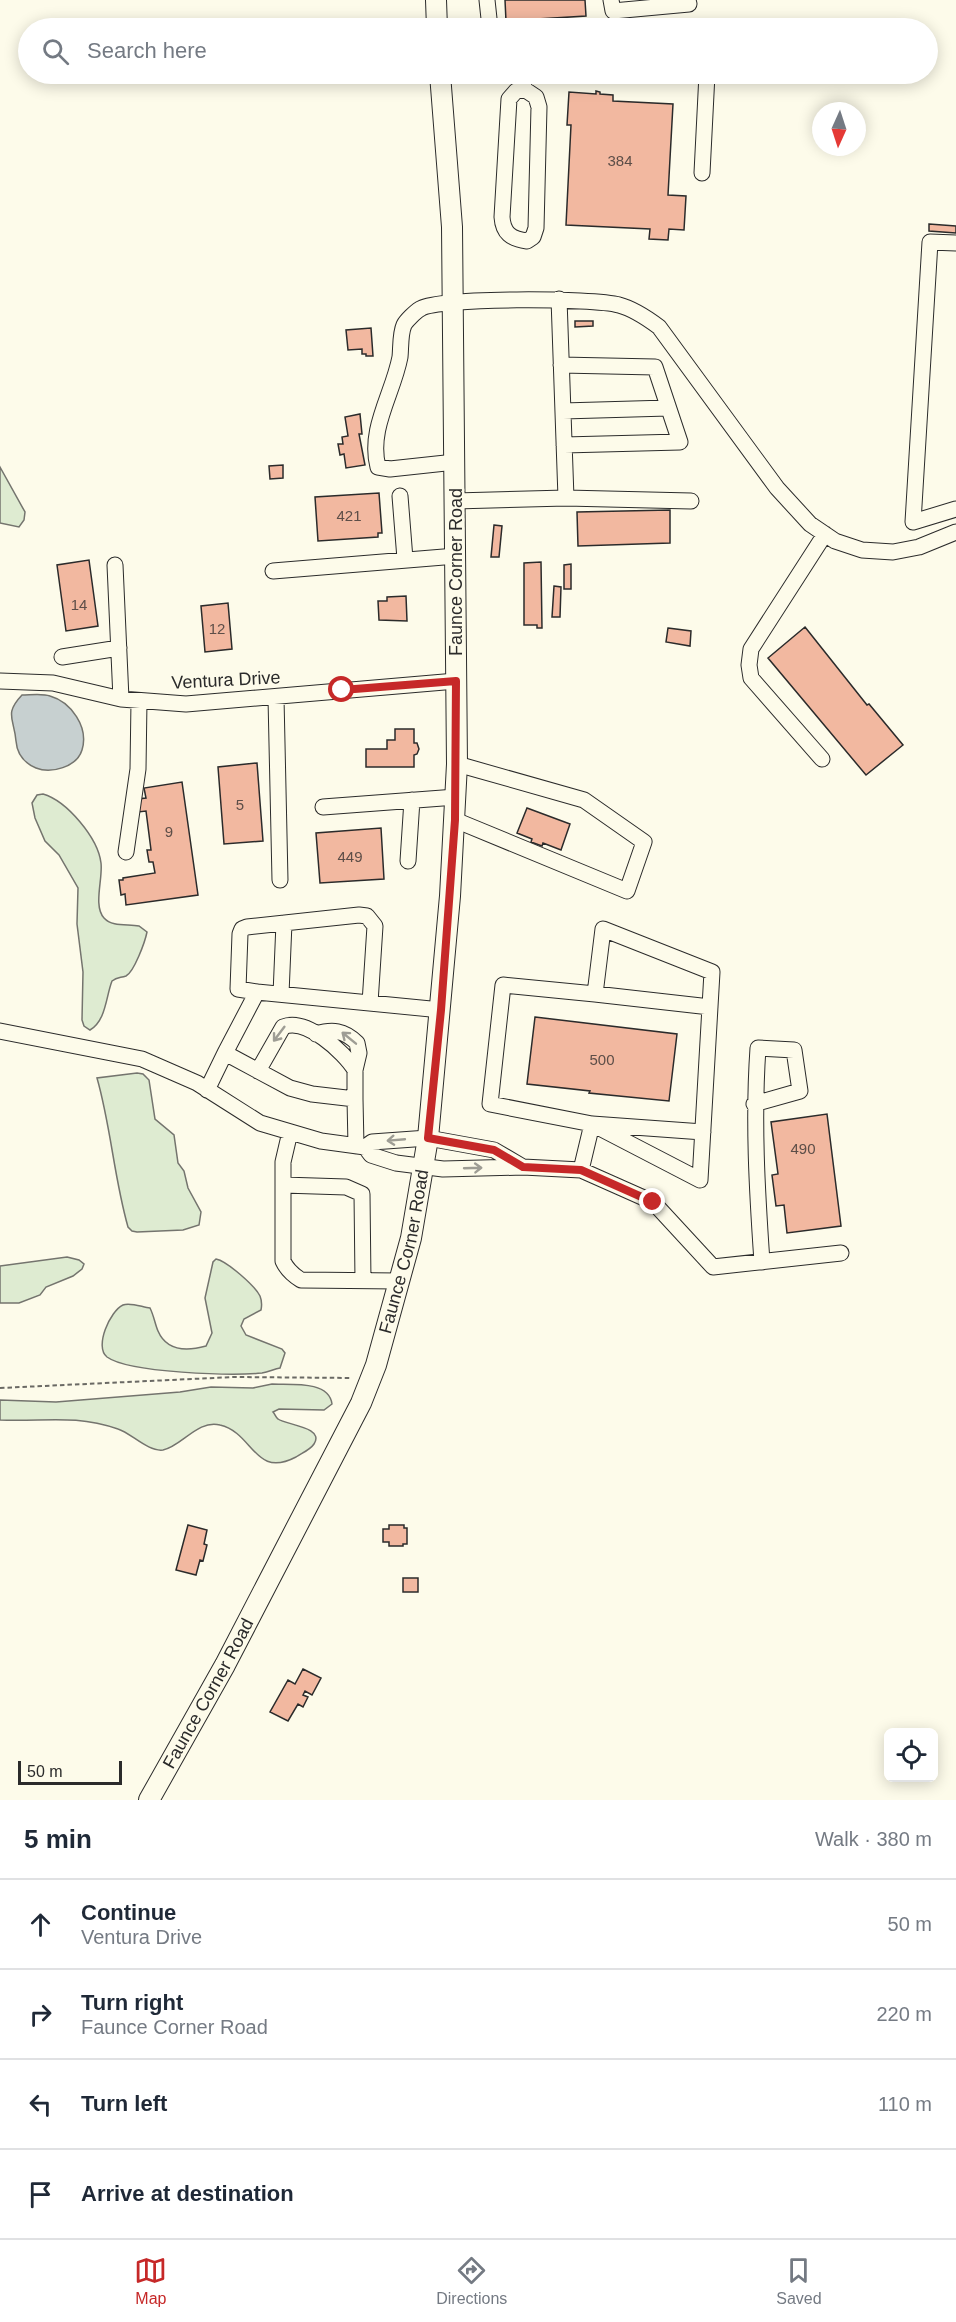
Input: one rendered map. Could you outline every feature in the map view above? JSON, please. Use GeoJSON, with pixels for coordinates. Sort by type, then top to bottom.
{"type":"FeatureCollection","features":[{"type":"Feature","properties":{"kind":"main road"},"geometry":{"type":"LineString","coordinates":[[436,0],[437,18]]}},
{"type":"Feature","properties":{"kind":"main road","name":"Faunce Corner Road"},"geometry":{"type":"LineString","coordinates":[[149,1800],[225,1665],[361,1403],[411,1238],[424,1166],[441,1010],[457,764],[452,227],[441,84]]}},
{"type":"Feature","properties":{"kind":"street"},"geometry":{"type":"LineString","coordinates":[[488,0],[489,18]]}},
{"type":"Feature","properties":{"kind":"street"},"geometry":{"type":"LineString","coordinates":[[612,0],[613,11],[689,4],[688,0]]}},
{"type":"Feature","properties":{"kind":"street"},"geometry":{"type":"LineString","coordinates":[[521,84],[509,99],[502,217],[503,227],[507,234],[515,240],[527,241],[534,237],[536,228],[539,107],[536,97],[525,84]]}},
{"type":"Feature","properties":{"kind":"street"},"geometry":{"type":"LineString","coordinates":[[702,173],[706,84]]}},
{"type":"Feature","properties":{"kind":"street"},"geometry":{"type":"LineString","coordinates":[[956,243],[930,242],[914,522],[956,509]]}},
{"type":"Feature","properties":{"kind":"street"},"geometry":{"type":"LineString","coordinates":[[559,299],[566,498]]}},
{"type":"Feature","properties":{"kind":"street"},"geometry":{"type":"LineString","coordinates":[[455,462],[390,469],[378,467],[375,455],[382,412],[399,358],[404,325],[421,308],[452,303],[593,300],[620,305],[643,315],[659,327],[777,489],[810,524],[835,541],[862,550],[893,552],[919,547],[956,532]]}},
{"type":"Feature","properties":{"kind":"street"},"geometry":{"type":"LineString","coordinates":[[561,365],[654,367],[680,442],[564,445]]}},
{"type":"Feature","properties":{"kind":"street"},"geometry":{"type":"LineString","coordinates":[[563,411],[668,408]]}},
{"type":"Feature","properties":{"kind":"street"},"geometry":{"type":"LineString","coordinates":[[400,496],[405,560]]}},
{"type":"Feature","properties":{"kind":"street"},"geometry":{"type":"LineString","coordinates":[[455,501],[566,498],[691,501]]}},
{"type":"Feature","properties":{"kind":"street"},"geometry":{"type":"LineString","coordinates":[[822,759],[751,678],[749,665],[751,649],[825,534]]}},
{"type":"Feature","properties":{"kind":"street"},"geometry":{"type":"LineString","coordinates":[[273,571],[456,556]]}},
{"type":"Feature","properties":{"kind":"street"},"geometry":{"type":"LineString","coordinates":[[115,565],[121,699]]}},
{"type":"Feature","properties":{"kind":"street"},"geometry":{"type":"LineString","coordinates":[[62,657],[119,648]]}},
{"type":"Feature","properties":{"kind":"street","name":"Ventura Drive"},"geometry":{"type":"LineString","coordinates":[[0,681],[53,683],[121,699],[186,704],[456,681]]}},
{"type":"Feature","properties":{"kind":"street"},"geometry":{"type":"LineString","coordinates":[[276,698],[280,880]]}},
{"type":"Feature","properties":{"kind":"street"},"geometry":{"type":"LineString","coordinates":[[126,852],[138,769],[139,701]]}},
{"type":"Feature","properties":{"kind":"street"},"geometry":{"type":"LineString","coordinates":[[455,820],[627,891],[645,842],[584,800],[457,764]]}},
{"type":"Feature","properties":{"kind":"street"},"geometry":{"type":"LineString","coordinates":[[323,807],[456,797]]}},
{"type":"Feature","properties":{"kind":"street"},"geometry":{"type":"LineString","coordinates":[[408,861],[412,800]]}},
{"type":"Feature","properties":{"kind":"street"},"geometry":{"type":"LineString","coordinates":[[370,1003],[375,926],[373,920],[367,916],[359,915],[242,929],[238,988],[257,992],[441,1010]]}},
{"type":"Feature","properties":{"kind":"street"},"geometry":{"type":"LineString","coordinates":[[281,994],[284,923]]}},
{"type":"Feature","properties":{"kind":"street"},"geometry":{"type":"LineString","coordinates":[[592,1124],[700,1180],[712,972],[603,929],[595,994]]}},
{"type":"Feature","properties":{"kind":"street"},"geometry":{"type":"LineString","coordinates":[[703,1132],[592,1124],[490,1104],[503,985],[710,1007]]}},
{"type":"Feature","properties":{"kind":"street"},"geometry":{"type":"LineString","coordinates":[[207,1090],[257,992]]}},
{"type":"Feature","properties":{"kind":"street"},"geometry":{"type":"LineString","coordinates":[[258,1071],[283,1028],[293,1025],[315,1034],[346,1056],[355,1070],[355,1099],[360,1146],[371,1155],[396,1163],[442,1169],[523,1167],[581,1170],[653,1202],[713,1267],[841,1253]]}},
{"type":"Feature","properties":{"kind":"street"},"geometry":{"type":"LineString","coordinates":[[0,1031],[142,1059],[207,1090],[260,1123],[321,1141],[360,1146],[372,1142],[428,1138],[494,1150],[523,1167]]}},
{"type":"Feature","properties":{"kind":"street"},"geometry":{"type":"LineString","coordinates":[[225,1053],[290,1088],[312,1094],[355,1099]]}},
{"type":"Feature","properties":{"kind":"street"},"geometry":{"type":"LineString","coordinates":[[754,1104],[762,1262]]}},
{"type":"Feature","properties":{"kind":"street"},"geometry":{"type":"LineString","coordinates":[[581,1170],[592,1124]]}},
{"type":"Feature","properties":{"kind":"street"},"geometry":{"type":"LineString","coordinates":[[290,1132],[283,1162],[283,1261],[290,1271],[301,1280],[308,1281],[398,1281]]}},
{"type":"Feature","properties":{"kind":"street"},"geometry":{"type":"LineString","coordinates":[[283,1185],[346,1187],[362,1194],[363,1281]]}},
{"type":"Feature","properties":{"kind":"path"},"geometry":{"type":"LineString","coordinates":[[0,1388],[234,1377],[370,1379]]}},
{"type":"Feature","properties":{"kind":"green space"},"geometry":{"type":"Polygon","coordinates":[[[0,467],[25,512],[24,520],[19,527],[0,523],[0,467]]]}},
{"type":"Feature","properties":{"kind":"green space"},"geometry":{"type":"Polygon","coordinates":[[[43,794],[62,804],[71,812],[88,832],[99,853],[101,869],[99,907],[104,918],[115,924],[139,926],[147,932],[132,969],[126,976],[112,981],[99,1021],[90,1030],[84,1026],[82,1020],[83,972],[77,924],[78,888],[59,855],[45,841],[35,818],[32,803],[37,795],[43,794]]]}},
{"type":"Feature","properties":{"kind":"green space"},"geometry":{"type":"Polygon","coordinates":[[[143,1074],[149,1080],[155,1119],[174,1135],[178,1163],[184,1171],[188,1188],[201,1212],[199,1225],[183,1230],[137,1232],[128,1227],[97,1078],[143,1074]]]}},
{"type":"Feature","properties":{"kind":"green space"},"geometry":{"type":"Polygon","coordinates":[[[67,1257],[84,1264],[82,1269],[73,1276],[46,1287],[40,1295],[19,1303],[0,1303],[0,1266],[67,1257]]]}},
{"type":"Feature","properties":{"kind":"green space"},"geometry":{"type":"Polygon","coordinates":[[[216,1259],[240,1274],[260,1296],[261,1310],[244,1319],[241,1326],[246,1335],[282,1349],[285,1353],[280,1368],[265,1373],[248,1374],[182,1372],[136,1367],[107,1357],[102,1346],[105,1330],[113,1314],[126,1304],[150,1308],[162,1338],[172,1346],[192,1349],[206,1346],[212,1333],[205,1298],[213,1262],[216,1259]]]}},
{"type":"Feature","properties":{"kind":"green space"},"geometry":{"type":"Polygon","coordinates":[[[272,1384],[316,1387],[329,1396],[332,1404],[324,1410],[279,1409],[273,1412],[282,1421],[310,1430],[316,1438],[308,1450],[282,1462],[262,1459],[240,1436],[220,1425],[204,1426],[170,1448],[157,1450],[123,1431],[102,1424],[73,1420],[0,1420],[0,1400],[56,1402],[180,1392],[211,1387],[253,1388],[272,1384]]]}},
{"type":"Feature","properties":{"kind":"shaded area"},"geometry":{"type":"Polygon","coordinates":[[[40,694],[58,699],[77,717],[83,733],[83,741],[82,750],[75,761],[63,768],[42,770],[28,764],[22,758],[17,746],[12,712],[16,701],[22,695],[40,694]]]}},
{"type":"Feature","properties":{"kind":"building"},"geometry":{"type":"Polygon","coordinates":[[[505,0],[585,0],[586,16],[506,18],[505,0]]]}},
{"type":"Feature","properties":{"kind":"building"},"geometry":{"type":"Polygon","coordinates":[[[596,91],[600,94],[613,95],[613,101],[673,104],[668,195],[686,196],[684,230],[669,229],[668,240],[649,239],[650,229],[566,225],[571,125],[567,125],[569,92],[596,94],[596,91]]]}},
{"type":"Feature","properties":{"kind":"building"},"geometry":{"type":"Polygon","coordinates":[[[929,224],[956,226],[956,233],[929,231],[929,224]]]}},
{"type":"Feature","properties":{"kind":"building"},"geometry":{"type":"Polygon","coordinates":[[[575,321],[593,321],[593,326],[575,327],[575,321]]]}},
{"type":"Feature","properties":{"kind":"building"},"geometry":{"type":"Polygon","coordinates":[[[371,328],[373,356],[362,354],[362,349],[348,350],[346,330],[371,328]]]}},
{"type":"Feature","properties":{"kind":"building"},"geometry":{"type":"Polygon","coordinates":[[[360,414],[362,434],[359,434],[365,465],[346,468],[344,454],[340,455],[338,444],[343,444],[342,437],[348,436],[345,417],[360,414]]]}},
{"type":"Feature","properties":{"kind":"building"},"geometry":{"type":"Polygon","coordinates":[[[283,465],[283,478],[270,479],[269,466],[283,465]]]}},
{"type":"Feature","properties":{"kind":"building"},"geometry":{"type":"Polygon","coordinates":[[[379,493],[382,533],[378,533],[378,537],[318,541],[315,497],[379,493]]]}},
{"type":"Feature","properties":{"kind":"building"},"geometry":{"type":"Polygon","coordinates":[[[670,510],[670,543],[578,546],[577,512],[670,510]]]}},
{"type":"Feature","properties":{"kind":"building"},"geometry":{"type":"Polygon","coordinates":[[[494,525],[502,526],[499,557],[491,557],[494,525]]]}},
{"type":"Feature","properties":{"kind":"building"},"geometry":{"type":"Polygon","coordinates":[[[89,560],[98,626],[66,631],[57,565],[89,560]]]}},
{"type":"Feature","properties":{"kind":"building"},"geometry":{"type":"Polygon","coordinates":[[[541,562],[542,628],[537,628],[537,625],[524,625],[524,563],[541,562]]]}},
{"type":"Feature","properties":{"kind":"building"},"geometry":{"type":"Polygon","coordinates":[[[571,564],[571,589],[564,589],[564,565],[571,564]]]}},
{"type":"Feature","properties":{"kind":"building"},"geometry":{"type":"Polygon","coordinates":[[[554,586],[561,587],[560,617],[552,617],[554,586]]]}},
{"type":"Feature","properties":{"kind":"building"},"geometry":{"type":"Polygon","coordinates":[[[406,596],[407,621],[379,620],[378,601],[387,601],[387,597],[406,596]]]}},
{"type":"Feature","properties":{"kind":"building"},"geometry":{"type":"Polygon","coordinates":[[[228,603],[232,649],[205,652],[201,606],[228,603]]]}},
{"type":"Feature","properties":{"kind":"building"},"geometry":{"type":"Polygon","coordinates":[[[805,627],[867,705],[869,704],[903,745],[866,775],[768,658],[805,627]]]}},
{"type":"Feature","properties":{"kind":"building"},"geometry":{"type":"Polygon","coordinates":[[[668,628],[691,631],[690,646],[666,642],[668,628]]]}},
{"type":"Feature","properties":{"kind":"building"},"geometry":{"type":"Polygon","coordinates":[[[395,729],[414,729],[414,743],[417,743],[419,749],[414,755],[414,767],[366,767],[366,749],[387,749],[387,740],[395,740],[395,729]]]}},
{"type":"Feature","properties":{"kind":"building"},"geometry":{"type":"Polygon","coordinates":[[[257,763],[263,841],[224,844],[218,767],[257,763]]]}},
{"type":"Feature","properties":{"kind":"building"},"geometry":{"type":"Polygon","coordinates":[[[182,782],[198,895],[126,905],[125,894],[121,895],[119,880],[155,873],[153,862],[149,862],[147,850],[151,850],[146,811],[138,812],[137,799],[146,798],[144,788],[182,782]]]}},
{"type":"Feature","properties":{"kind":"building"},"geometry":{"type":"Polygon","coordinates":[[[527,808],[570,824],[561,850],[543,843],[542,846],[531,842],[532,839],[517,833],[527,808]]]}},
{"type":"Feature","properties":{"kind":"building"},"geometry":{"type":"Polygon","coordinates":[[[381,828],[384,879],[320,883],[316,833],[381,828]]]}},
{"type":"Feature","properties":{"kind":"building"},"geometry":{"type":"Polygon","coordinates":[[[535,1017],[677,1034],[669,1101],[527,1084],[535,1017]]]}},
{"type":"Feature","properties":{"kind":"building"},"geometry":{"type":"Polygon","coordinates":[[[827,1114],[841,1226],[787,1233],[784,1205],[776,1206],[772,1175],[778,1174],[771,1122],[827,1114]]]}},
{"type":"Feature","properties":{"kind":"building"},"geometry":{"type":"Polygon","coordinates":[[[188,1525],[207,1530],[204,1544],[207,1545],[196,1575],[176,1570],[188,1525]]]}},
{"type":"Feature","properties":{"kind":"building"},"geometry":{"type":"Polygon","coordinates":[[[389,1525],[404,1525],[404,1528],[407,1528],[407,1544],[389,1546],[389,1542],[383,1542],[383,1529],[389,1529],[389,1525]]]}},
{"type":"Feature","properties":{"kind":"building"},"geometry":{"type":"Polygon","coordinates":[[[403,1578],[418,1578],[418,1592],[403,1592],[403,1578]]]}},
{"type":"Feature","properties":{"kind":"building"},"geometry":{"type":"Polygon","coordinates":[[[303,1669],[321,1678],[312,1695],[305,1691],[303,1695],[308,1697],[303,1707],[298,1704],[288,1721],[270,1712],[288,1680],[295,1684],[303,1669]]]}},
{"type":"Feature","properties":{"kind":"route"},"geometry":{"type":"LineString","coordinates":[[342,690],[456,681],[455,820],[441,1010],[428,1138],[494,1150],[523,1167],[581,1170],[653,1202]]}}]}
